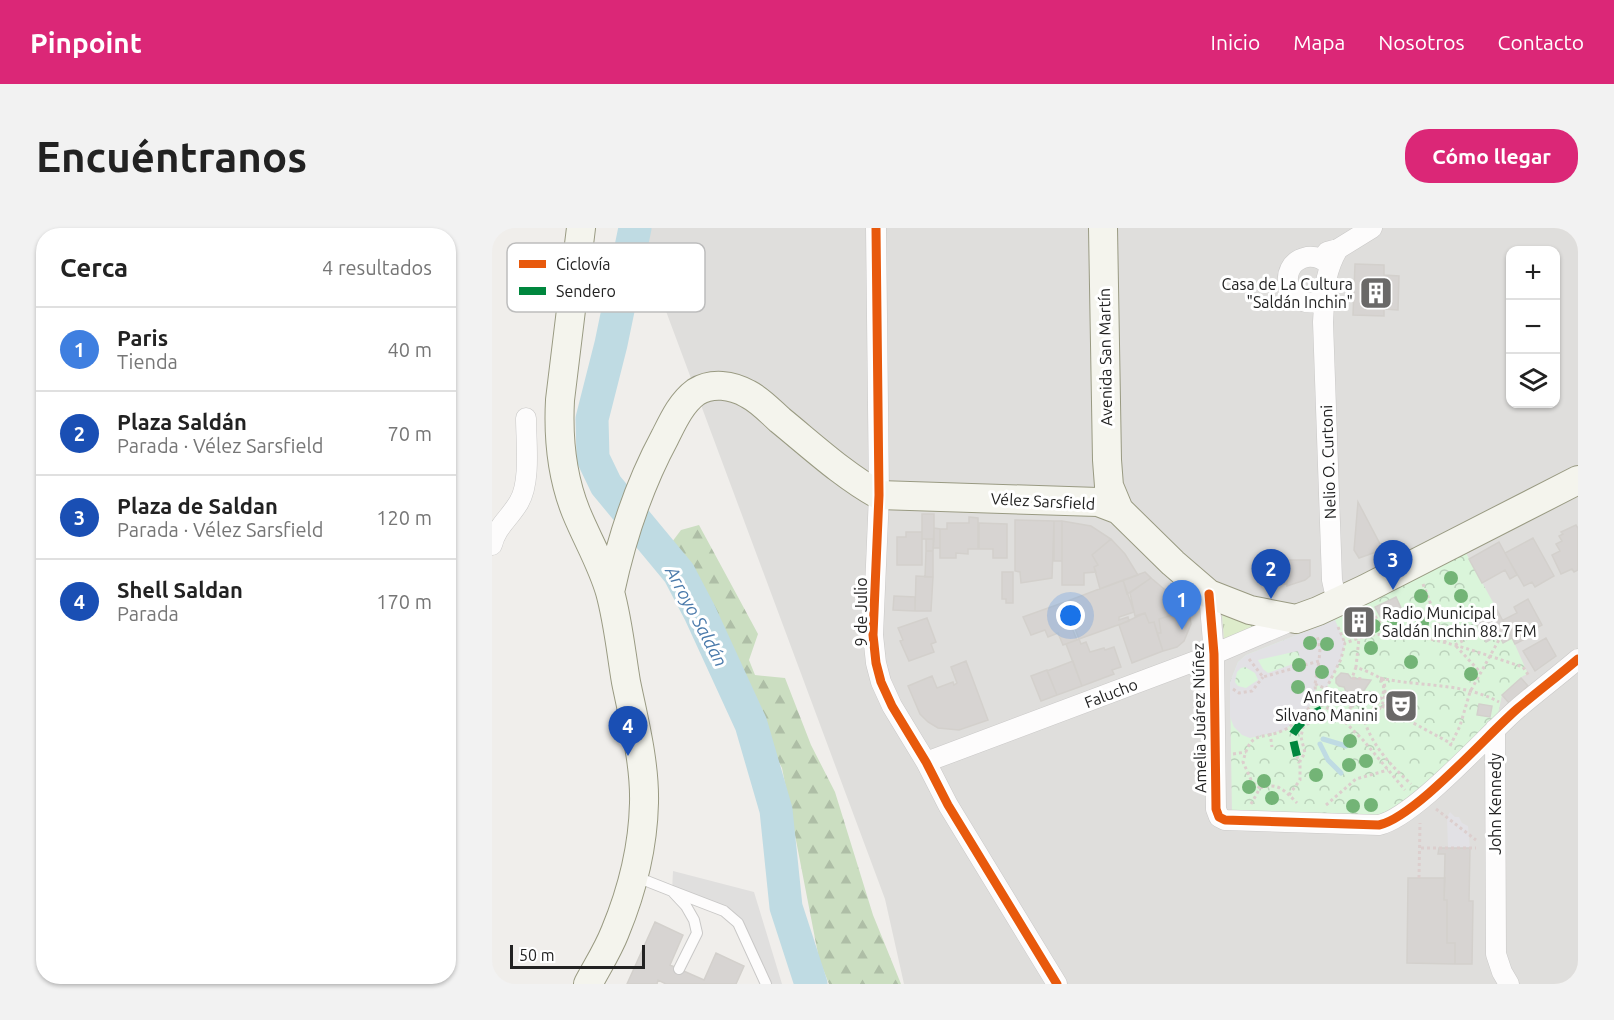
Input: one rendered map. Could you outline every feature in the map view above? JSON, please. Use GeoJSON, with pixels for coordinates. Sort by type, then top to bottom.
{"type":"FeatureCollection","features":[{"type":"Feature","properties":{"kind":"main road"},"geometry":{"type":"LineString","coordinates":[[579,243],[581,228]]}},
{"type":"Feature","properties":{"kind":"main road","name":"Avenida San Martín"},"geometry":{"type":"LineString","coordinates":[[1103,228],[1108,499]]}},
{"type":"Feature","properties":{"kind":"main road"},"geometry":{"type":"LineString","coordinates":[[572,312],[559,424],[563,464],[576,512],[610,592],[639,751],[644,802],[641,844],[634,876],[615,933],[588,984]]}},
{"type":"Feature","properties":{"kind":"main road"},"geometry":{"type":"LineString","coordinates":[[610,592],[622,539],[646,472],[677,413],[686,401],[698,391],[711,386],[729,386],[749,394],[851,477],[879,495]]}},
{"type":"Feature","properties":{"kind":"main road"},"geometry":{"type":"LineString","coordinates":[[1306,624],[1336,611],[1413,564],[1578,480]]}},
{"type":"Feature","properties":{"kind":"main road","name":"Vélez Sarsfield"},"geometry":{"type":"LineString","coordinates":[[879,495],[1108,499],[1173,563],[1209,594],[1250,610],[1306,624]]}},
{"type":"Feature","properties":{"kind":"main road"},"geometry":{"type":"LineString","coordinates":[[587,535],[597,546],[603,548],[614,549],[622,539]]}},
{"type":"Feature","properties":{"kind":"street","name":"9 de Julio"},"geometry":{"type":"LineString","coordinates":[[876,228],[879,495],[873,635],[876,663],[881,682],[892,706],[926,762],[948,805],[1057,984]]}},
{"type":"Feature","properties":{"kind":"street","name":"Nelio O. Curtoni"},"geometry":{"type":"LineString","coordinates":[[1336,611],[1332,579],[1323,322],[1316,301],[1295,296],[1290,290],[1288,274],[1297,261],[1326,257],[1372,228]]}},
{"type":"Feature","properties":{"kind":"street"},"geometry":{"type":"LineString","coordinates":[[1316,301],[1324,285],[1326,257]]}},
{"type":"Feature","properties":{"kind":"street"},"geometry":{"type":"LineString","coordinates":[[492,545],[496,531],[520,501],[525,484],[526,418]]}},
{"type":"Feature","properties":{"kind":"street","name":"Amelia Juárez Núñez"},"geometry":{"type":"LineString","coordinates":[[1209,594],[1214,654],[1216,809],[1218,817],[1225,820],[1379,825],[1388,823],[1407,799],[1495,729]]}},
{"type":"Feature","properties":{"kind":"street","name":"Falucho"},"geometry":{"type":"LineString","coordinates":[[926,762],[1214,654],[1306,624]]}},
{"type":"Feature","properties":{"kind":"street","name":"John Kennedy"},"geometry":{"type":"LineString","coordinates":[[1509,984],[1496,954],[1495,729],[1578,659]]}},
{"type":"Feature","properties":{"kind":"lane"},"geometry":{"type":"LineString","coordinates":[[634,876],[724,911],[738,923],[766,984]]}},
{"type":"Feature","properties":{"kind":"lane"},"geometry":{"type":"LineString","coordinates":[[672,891],[686,906],[694,920],[697,933],[679,969]]}},
{"type":"Feature","properties":{"kind":"path"},"geometry":{"type":"LineString","coordinates":[[1413,564],[1446,644]]}},
{"type":"Feature","properties":{"kind":"path"},"geometry":{"type":"LineString","coordinates":[[1367,605],[1378,621],[1403,636]]}},
{"type":"Feature","properties":{"kind":"path"},"geometry":{"type":"LineString","coordinates":[[1326,688],[1341,659],[1345,643],[1336,611]]}},
{"type":"Feature","properties":{"kind":"path"},"geometry":{"type":"LineString","coordinates":[[1306,624],[1320,649],[1315,684],[1316,701]]}},
{"type":"Feature","properties":{"kind":"path"},"geometry":{"type":"LineString","coordinates":[[1455,645],[1480,631]]}},
{"type":"Feature","properties":{"kind":"path"},"geometry":{"type":"LineString","coordinates":[[1345,643],[1370,635],[1403,636],[1455,645],[1523,667],[1528,674]]}},
{"type":"Feature","properties":{"kind":"path"},"geometry":{"type":"LineString","coordinates":[[1359,638],[1356,667],[1352,678],[1363,679]]}},
{"type":"Feature","properties":{"kind":"path"},"geometry":{"type":"LineString","coordinates":[[1446,751],[1452,744],[1460,726],[1470,692],[1500,638]]}},
{"type":"Feature","properties":{"kind":"path"},"geometry":{"type":"LineString","coordinates":[[1455,645],[1481,672]]}},
{"type":"Feature","properties":{"kind":"path"},"geometry":{"type":"LineString","coordinates":[[1246,656],[1263,677]]}},
{"type":"Feature","properties":{"kind":"path"},"geometry":{"type":"LineString","coordinates":[[1214,676],[1239,693],[1252,691],[1263,677],[1319,662]]}},
{"type":"Feature","properties":{"kind":"path"},"geometry":{"type":"LineString","coordinates":[[1356,667],[1378,677],[1397,682],[1448,686],[1492,698]]}},
{"type":"Feature","properties":{"kind":"path"},"geometry":{"type":"LineString","coordinates":[[1364,716],[1382,697],[1383,687],[1378,677]]}},
{"type":"Feature","properties":{"kind":"path"},"geometry":{"type":"LineString","coordinates":[[1342,697],[1356,715],[1372,716],[1382,706],[1386,689],[1383,678]]}},
{"type":"Feature","properties":{"kind":"path"},"geometry":{"type":"LineString","coordinates":[[1315,684],[1342,697],[1353,707]]}},
{"type":"Feature","properties":{"kind":"path"},"geometry":{"type":"LineString","coordinates":[[1316,701],[1337,714],[1363,740],[1388,770],[1420,821],[1419,878]]}},
{"type":"Feature","properties":{"kind":"path"},"geometry":{"type":"LineString","coordinates":[[1260,788],[1252,782],[1243,762],[1256,736],[1285,730],[1316,701]]}},
{"type":"Feature","properties":{"kind":"path"},"geometry":{"type":"LineString","coordinates":[[1382,706],[1452,744]]}},
{"type":"Feature","properties":{"kind":"path"},"geometry":{"type":"LineString","coordinates":[[1300,765],[1305,753],[1301,737],[1303,727],[1312,721],[1330,722],[1337,714]]}},
{"type":"Feature","properties":{"kind":"path"},"geometry":{"type":"LineString","coordinates":[[1364,716],[1373,740],[1391,766],[1414,788]]}},
{"type":"Feature","properties":{"kind":"path"},"geometry":{"type":"LineString","coordinates":[[1270,733],[1272,747]]}},
{"type":"Feature","properties":{"kind":"path"},"geometry":{"type":"LineString","coordinates":[[1231,755],[1246,752]]}},
{"type":"Feature","properties":{"kind":"path"},"geometry":{"type":"LineString","coordinates":[[1289,795],[1300,780],[1300,765],[1297,756]]}},
{"type":"Feature","properties":{"kind":"path"},"geometry":{"type":"LineString","coordinates":[[1318,807],[1329,803],[1356,779],[1388,770]]}},
{"type":"Feature","properties":{"kind":"path"},"geometry":{"type":"LineString","coordinates":[[1251,820],[1250,804],[1260,788],[1271,784],[1281,788],[1304,807]]}},
{"type":"Feature","properties":{"kind":"path"},"geometry":{"type":"LineString","coordinates":[[1440,811],[1476,840]]}},
{"type":"Feature","properties":{"kind":"path"},"geometry":{"type":"LineString","coordinates":[[1420,848],[1476,848]]}},
{"type":"Feature","properties":{"kind":"shaded area"},"geometry":{"type":"Polygon","coordinates":[[[635,228],[1578,228],[1578,984],[904,984],[885,899],[666,312],[705,312],[705,243],[641,243],[635,228]]]}},
{"type":"Feature","properties":{"kind":"shaded area"},"geometry":{"type":"Polygon","coordinates":[[[1335,620],[1345,643],[1341,659],[1326,689],[1315,684],[1316,701],[1285,730],[1250,738],[1242,735],[1234,727],[1230,717],[1230,682],[1238,662],[1246,655],[1335,620]],[[1298,651],[1258,660],[1268,673],[1301,661],[1298,651]],[[1245,667],[1237,672],[1235,682],[1238,686],[1246,688],[1258,680],[1255,673],[1245,667]]]}},
{"type":"Feature","properties":{"kind":"shaded area"},"geometry":{"type":"Polygon","coordinates":[[[1450,812],[1468,826],[1470,848],[1448,848],[1447,817],[1450,812]]]}},
{"type":"Feature","properties":{"kind":"shaded area"},"geometry":{"type":"Polygon","coordinates":[[[673,871],[754,892],[782,984],[766,984],[738,923],[672,891],[673,871]]]}},
{"type":"Feature","properties":{"kind":"green space"},"geometry":{"type":"Polygon","coordinates":[[[699,525],[758,634],[749,660],[755,675],[785,678],[811,745],[835,792],[873,915],[901,984],[829,984],[819,959],[782,768],[666,550],[681,530],[699,525]]]}},
{"type":"Feature","properties":{"kind":"green space"},"geometry":{"type":"Polygon","coordinates":[[[1466,553],[1495,606],[1473,618],[1486,642],[1499,635],[1503,643],[1512,638],[1528,674],[1502,695],[1498,714],[1392,816],[1232,815],[1230,682],[1238,662],[1246,655],[1335,620],[1466,553]]]}},
{"type":"Feature","properties":{"kind":"green space"},"geometry":{"type":"Polygon","coordinates":[[[1222,615],[1258,623],[1259,629],[1224,639],[1222,615]]]}},
{"type":"Feature","properties":{"kind":"building","name":"Casa de La Cultura \"Saldán Inchin\""},"geometry":{"type":"Polygon","coordinates":[[[1355,264],[1384,265],[1384,275],[1399,276],[1398,310],[1384,309],[1384,316],[1353,315],[1355,264]]]}},
{"type":"Feature","properties":{"kind":"building"},"geometry":{"type":"Polygon","coordinates":[[[1358,502],[1380,544],[1379,551],[1359,558],[1354,550],[1358,502]]]}},
{"type":"Feature","properties":{"kind":"building"},"geometry":{"type":"Polygon","coordinates":[[[922,514],[934,514],[934,539],[922,539],[922,514]]]}},
{"type":"Feature","properties":{"kind":"building"},"geometry":{"type":"Polygon","coordinates":[[[969,517],[978,518],[978,549],[968,549],[968,554],[956,553],[956,558],[940,558],[940,529],[947,529],[947,523],[969,523],[969,517]]]}},
{"type":"Feature","properties":{"kind":"building"},"geometry":{"type":"Polygon","coordinates":[[[1015,520],[1054,521],[1052,578],[1021,583],[1020,572],[1015,571],[1015,520]]]}},
{"type":"Feature","properties":{"kind":"building"},"geometry":{"type":"Polygon","coordinates":[[[1054,521],[1062,521],[1062,561],[1054,561],[1054,521]]]}},
{"type":"Feature","properties":{"kind":"building"},"geometry":{"type":"Polygon","coordinates":[[[1062,521],[1091,526],[1111,539],[1092,555],[1098,565],[1094,567],[1096,572],[1084,573],[1084,585],[1062,585],[1062,521]]]}},
{"type":"Feature","properties":{"kind":"building"},"geometry":{"type":"Polygon","coordinates":[[[979,523],[1007,524],[1007,558],[993,558],[993,549],[979,549],[979,523]]]}},
{"type":"Feature","properties":{"kind":"building"},"geometry":{"type":"Polygon","coordinates":[[[1576,525],[1578,528],[1578,570],[1574,572],[1572,569],[1561,574],[1552,555],[1560,551],[1556,544],[1562,541],[1559,536],[1563,534],[1561,532],[1576,525]]]}},
{"type":"Feature","properties":{"kind":"building"},"geometry":{"type":"Polygon","coordinates":[[[934,528],[940,529],[940,548],[933,548],[934,528]]]}},
{"type":"Feature","properties":{"kind":"building"},"geometry":{"type":"Polygon","coordinates":[[[906,532],[922,532],[922,565],[897,565],[897,537],[906,537],[906,532]]]}},
{"type":"Feature","properties":{"kind":"building"},"geometry":{"type":"Polygon","coordinates":[[[1533,538],[1554,576],[1535,587],[1532,582],[1524,586],[1505,553],[1533,538]]]}},
{"type":"Feature","properties":{"kind":"building"},"geometry":{"type":"Polygon","coordinates":[[[926,539],[934,539],[933,551],[926,551],[926,539]]]}},
{"type":"Feature","properties":{"kind":"building"},"geometry":{"type":"Polygon","coordinates":[[[1111,539],[1125,554],[1138,575],[1100,589],[1094,567],[1098,565],[1092,555],[1111,539]]]}},
{"type":"Feature","properties":{"kind":"building"},"geometry":{"type":"Polygon","coordinates":[[[1499,542],[1517,575],[1510,579],[1505,570],[1482,583],[1469,559],[1499,542]]]}},
{"type":"Feature","properties":{"kind":"building"},"geometry":{"type":"Polygon","coordinates":[[[926,551],[933,551],[933,577],[925,577],[926,551]]]}},
{"type":"Feature","properties":{"kind":"building"},"geometry":{"type":"Polygon","coordinates":[[[1263,559],[1287,560],[1287,584],[1262,584],[1263,559]]]}},
{"type":"Feature","properties":{"kind":"building"},"geometry":{"type":"Polygon","coordinates":[[[1287,560],[1310,560],[1310,576],[1287,586],[1287,560]]]}},
{"type":"Feature","properties":{"kind":"building"},"geometry":{"type":"Polygon","coordinates":[[[1002,572],[1013,572],[1013,603],[1006,603],[1006,599],[1002,599],[1002,572]]]}},
{"type":"Feature","properties":{"kind":"building"},"geometry":{"type":"Polygon","coordinates":[[[1145,572],[1151,578],[1127,594],[1123,580],[1145,572]]]}},
{"type":"Feature","properties":{"kind":"building"},"geometry":{"type":"Polygon","coordinates":[[[916,576],[933,577],[931,611],[915,611],[916,576]]]}},
{"type":"Feature","properties":{"kind":"building"},"geometry":{"type":"Polygon","coordinates":[[[1151,578],[1189,610],[1159,619],[1161,633],[1157,633],[1154,622],[1149,623],[1145,613],[1135,616],[1130,593],[1151,578]]]}},
{"type":"Feature","properties":{"kind":"building"},"geometry":{"type":"Polygon","coordinates":[[[1123,580],[1134,612],[1119,617],[1119,620],[1128,617],[1129,621],[1079,639],[1065,602],[1123,580]]]}},
{"type":"Feature","properties":{"kind":"building"},"geometry":{"type":"Polygon","coordinates":[[[894,596],[915,597],[915,611],[893,610],[894,596]]]}},
{"type":"Feature","properties":{"kind":"building"},"geometry":{"type":"Polygon","coordinates":[[[1396,597],[1401,608],[1381,618],[1375,607],[1396,597]]]}},
{"type":"Feature","properties":{"kind":"building"},"geometry":{"type":"Polygon","coordinates":[[[1528,599],[1542,625],[1528,633],[1521,629],[1522,631],[1511,636],[1503,620],[1517,613],[1514,607],[1528,599]]]}},
{"type":"Feature","properties":{"kind":"building"},"geometry":{"type":"Polygon","coordinates":[[[1065,602],[1077,640],[1063,645],[1058,633],[1048,637],[1045,630],[1031,635],[1023,617],[1065,602]]]}},
{"type":"Feature","properties":{"kind":"building"},"geometry":{"type":"Polygon","coordinates":[[[1495,606],[1512,638],[1503,643],[1499,635],[1486,642],[1473,617],[1495,606]]]}},
{"type":"Feature","properties":{"kind":"building"},"geometry":{"type":"Polygon","coordinates":[[[1189,610],[1191,624],[1184,641],[1177,647],[1163,651],[1157,633],[1161,633],[1159,619],[1189,610]]]}},
{"type":"Feature","properties":{"kind":"building","name":"Radio Municipal Saldán Inchin 88.7 FM"},"geometry":{"type":"Polygon","coordinates":[[[1366,612],[1372,623],[1351,633],[1346,622],[1366,612]]]}},
{"type":"Feature","properties":{"kind":"building"},"geometry":{"type":"Polygon","coordinates":[[[1145,613],[1149,623],[1154,622],[1163,651],[1132,663],[1119,625],[1145,613]]]}},
{"type":"Feature","properties":{"kind":"building"},"geometry":{"type":"Polygon","coordinates":[[[927,618],[936,642],[931,644],[934,652],[909,661],[900,641],[903,640],[898,628],[927,618]]]}},
{"type":"Feature","properties":{"kind":"building"},"geometry":{"type":"Polygon","coordinates":[[[1519,633],[1523,640],[1515,644],[1511,636],[1519,633]]]}},
{"type":"Feature","properties":{"kind":"building"},"geometry":{"type":"Polygon","coordinates":[[[1546,638],[1556,656],[1535,671],[1523,651],[1546,638]]]}},
{"type":"Feature","properties":{"kind":"building"},"geometry":{"type":"Polygon","coordinates":[[[1079,639],[1081,644],[1086,642],[1090,652],[1114,647],[1121,667],[1112,670],[1114,674],[1082,686],[1066,644],[1079,639]]]}},
{"type":"Feature","properties":{"kind":"building"},"geometry":{"type":"Polygon","coordinates":[[[966,661],[988,720],[959,730],[938,728],[920,714],[908,686],[932,676],[937,688],[953,682],[954,685],[957,683],[951,667],[966,661]]]}},
{"type":"Feature","properties":{"kind":"building"},"geometry":{"type":"Polygon","coordinates":[[[1073,661],[1082,686],[1057,695],[1047,671],[1073,661]]]}},
{"type":"Feature","properties":{"kind":"building"},"geometry":{"type":"Polygon","coordinates":[[[1047,670],[1057,695],[1041,701],[1031,676],[1047,670]]]}},
{"type":"Feature","properties":{"kind":"building"},"geometry":{"type":"Polygon","coordinates":[[[1341,673],[1348,674],[1351,678],[1371,680],[1353,707],[1344,687],[1336,683],[1336,678],[1341,673]]]}},
{"type":"Feature","properties":{"kind":"building"},"geometry":{"type":"Polygon","coordinates":[[[1521,678],[1528,686],[1509,703],[1502,695],[1521,678]]]}},
{"type":"Feature","properties":{"kind":"building"},"geometry":{"type":"Polygon","coordinates":[[[1479,704],[1492,706],[1490,717],[1477,715],[1479,704]]]}},
{"type":"Feature","properties":{"kind":"building"},"geometry":{"type":"Polygon","coordinates":[[[1439,848],[1470,848],[1469,901],[1473,901],[1472,964],[1455,964],[1455,943],[1447,943],[1447,900],[1444,900],[1445,854],[1438,854],[1439,848]]]}},
{"type":"Feature","properties":{"kind":"building"},"geometry":{"type":"Polygon","coordinates":[[[1408,878],[1445,878],[1447,943],[1455,943],[1455,964],[1407,963],[1408,878]]]}},
{"type":"Feature","properties":{"kind":"building"},"geometry":{"type":"Polygon","coordinates":[[[655,922],[683,935],[670,965],[704,980],[716,953],[744,966],[736,984],[666,984],[658,980],[657,984],[627,984],[655,922]]]}},
{"type":"Feature","properties":{"kind":"waterway","name":"Arroyo Saldán"},"geometry":{"type":"LineString","coordinates":[[632,243],[635,228]]}},
{"type":"Feature","properties":{"kind":"waterway","name":"Arroyo Saldán"},"geometry":{"type":"LineString","coordinates":[[618,312],[592,419],[593,458],[606,485],[679,573],[751,724],[776,810],[786,907],[811,984]]}},
{"type":"Feature","properties":{"kind":"waterway"},"geometry":{"type":"LineString","coordinates":[[1323,739],[1346,746]]}},
{"type":"Feature","properties":{"kind":"waterway"},"geometry":{"type":"LineString","coordinates":[[1320,744],[1328,760],[1341,773]]}},
{"type":"Feature","properties":{"kind":"marked path"},"geometry":{"type":"LineString","coordinates":[[1297,756],[1292,735],[1307,718],[1327,708]]}},
{"type":"Feature","properties":{"kind":"cycle path"},"geometry":{"type":"LineString","coordinates":[[876,228],[879,495],[873,635],[876,663],[881,682],[892,706],[926,762],[948,805],[1057,984]]}},
{"type":"Feature","properties":{"kind":"cycle path"},"geometry":{"type":"LineString","coordinates":[[1209,594],[1214,654],[1216,809],[1219,817],[1225,820],[1379,825],[1394,819],[1430,792],[1517,709],[1578,659]]}},
{"type":"Feature","properties":{"kind":"place","name":"Casa de La Cultura \"Saldán Inchin\""},"geometry":{"type":"Point","coordinates":[1376,293]}},
{"type":"Feature","properties":{"kind":"place","name":"Plaza de Saldan"},"geometry":{"type":"Point","coordinates":[1393,590]}},
{"type":"Feature","properties":{"kind":"place","name":"Plaza Saldán"},"geometry":{"type":"Point","coordinates":[1271,599]}},
{"type":"Feature","properties":{"kind":"place","name":"Radio Municipal Saldán Inchin 88.7 FM"},"geometry":{"type":"Point","coordinates":[1359,622]}},
{"type":"Feature","properties":{"kind":"place","name":"Paris"},"geometry":{"type":"Point","coordinates":[1182,630]}},
{"type":"Feature","properties":{"kind":"place","name":"Anfiteatro Silvano Manini"},"geometry":{"type":"Point","coordinates":[1401,706]}},
{"type":"Feature","properties":{"kind":"place","name":"Shell Saldan"},"geometry":{"type":"Point","coordinates":[628,756]}}]}
